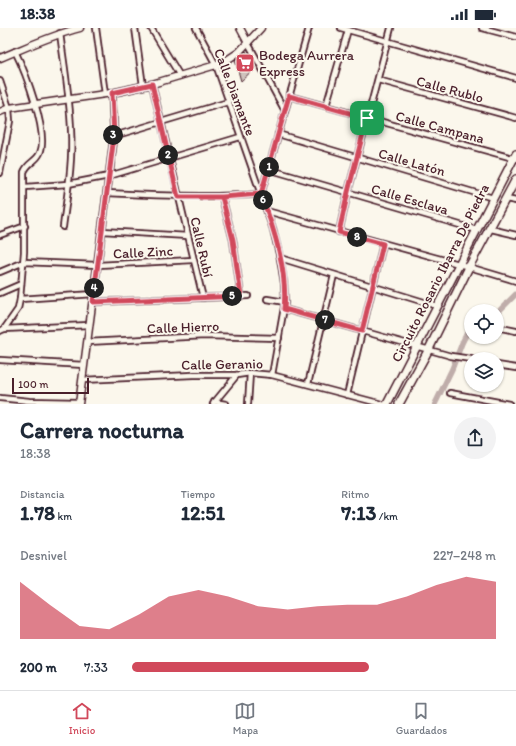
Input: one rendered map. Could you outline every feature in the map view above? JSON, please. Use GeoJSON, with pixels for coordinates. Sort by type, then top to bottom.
{"type":"FeatureCollection","features":[{"type":"Feature","properties":{"kind":"main road"},"geometry":{"type":"LineString","coordinates":[[0,58],[60,33],[80,28]]}},
{"type":"Feature","properties":{"kind":"main road"},"geometry":{"type":"LineString","coordinates":[[240,28],[248,43]]}},
{"type":"Feature","properties":{"kind":"main road"},"geometry":{"type":"LineString","coordinates":[[0,112],[9,108],[112,93],[152,84],[216,65],[239,52],[261,28]]}},
{"type":"Feature","properties":{"kind":"main road"},"geometry":{"type":"LineString","coordinates":[[79,403],[114,136],[112,93]]}},
{"type":"Feature","properties":{"kind":"main road","name":"Circuito Rosario Ibarra De Piedra"},"geometry":{"type":"LineString","coordinates":[[387,404],[515,157]]}},
{"type":"Feature","properties":{"kind":"main road"},"geometry":{"type":"LineString","coordinates":[[399,404],[429,350],[469,267],[491,229],[516,179]]}},
{"type":"Feature","properties":{"kind":"street"},"geometry":{"type":"LineString","coordinates":[[96,28],[105,94]]}},
{"type":"Feature","properties":{"kind":"street"},"geometry":{"type":"LineString","coordinates":[[136,28],[143,86]]}},
{"type":"Feature","properties":{"kind":"street"},"geometry":{"type":"LineString","coordinates":[[151,28],[180,76]]}},
{"type":"Feature","properties":{"kind":"street","name":"Calle Diamante"},"geometry":{"type":"LineString","coordinates":[[196,28],[216,65],[273,229],[280,258],[285,302],[272,375]]}},
{"type":"Feature","properties":{"kind":"street"},"geometry":{"type":"LineString","coordinates":[[107,193],[178,197],[222,197],[261,194],[309,28]]}},
{"type":"Feature","properties":{"kind":"street"},"geometry":{"type":"LineString","coordinates":[[340,28],[516,78]]}},
{"type":"Feature","properties":{"kind":"street"},"geometry":{"type":"LineString","coordinates":[[339,232],[391,28]]}},
{"type":"Feature","properties":{"kind":"street"},"geometry":{"type":"LineString","coordinates":[[482,28],[516,38]]}},
{"type":"Feature","properties":{"kind":"street"},"geometry":{"type":"LineString","coordinates":[[326,106],[348,30]]}},
{"type":"Feature","properties":{"kind":"street"},"geometry":{"type":"LineString","coordinates":[[60,33],[71,130],[71,151],[63,228]]}},
{"type":"Feature","properties":{"kind":"street"},"geometry":{"type":"LineString","coordinates":[[248,43],[284,111]]}},
{"type":"Feature","properties":{"kind":"street"},"geometry":{"type":"LineString","coordinates":[[2,330],[18,309],[20,299],[24,262],[24,172],[26,167],[40,153],[42,144],[40,124],[35,104],[15,51]]}},
{"type":"Feature","properties":{"kind":"street"},"geometry":{"type":"LineString","coordinates":[[0,80],[9,108],[10,122],[9,134],[0,173]]}},
{"type":"Feature","properties":{"kind":"street","name":"Calle Rublo"},"geometry":{"type":"LineString","coordinates":[[378,80],[516,118]]}},
{"type":"Feature","properties":{"kind":"street","name":"Calle Rubí"},"geometry":{"type":"LineString","coordinates":[[152,84],[203,298]]}},
{"type":"Feature","properties":{"kind":"street","name":"Calle Campana"},"geometry":{"type":"LineString","coordinates":[[289,96],[515,157]]}},
{"type":"Feature","properties":{"kind":"street"},"geometry":{"type":"LineString","coordinates":[[114,136],[228,102]]}},
{"type":"Feature","properties":{"kind":"street","name":"Calle Latón"},"geometry":{"type":"LineString","coordinates":[[278,134],[493,198]]}},
{"type":"Feature","properties":{"kind":"street"},"geometry":{"type":"LineString","coordinates":[[25,186],[68,184],[109,176],[240,137]]}},
{"type":"Feature","properties":{"kind":"street","name":"Calle Esclava"},"geometry":{"type":"LineString","coordinates":[[268,169],[476,230]]}},
{"type":"Feature","properties":{"kind":"street"},"geometry":{"type":"LineString","coordinates":[[222,197],[233,240],[241,296]]}},
{"type":"Feature","properties":{"kind":"street"},"geometry":{"type":"LineString","coordinates":[[506,199],[516,201]]}},
{"type":"Feature","properties":{"kind":"street"},"geometry":{"type":"LineString","coordinates":[[267,211],[515,281]]}},
{"type":"Feature","properties":{"kind":"street"},"geometry":{"type":"LineString","coordinates":[[0,234],[25,226]]}},
{"type":"Feature","properties":{"kind":"street"},"geometry":{"type":"LineString","coordinates":[[491,229],[516,235]]}},
{"type":"Feature","properties":{"kind":"street"},"geometry":{"type":"LineString","coordinates":[[102,231],[188,236]]}},
{"type":"Feature","properties":{"kind":"street"},"geometry":{"type":"LineString","coordinates":[[346,395],[383,244]]}},
{"type":"Feature","properties":{"kind":"street"},"geometry":{"type":"LineString","coordinates":[[280,258],[437,306]]}},
{"type":"Feature","properties":{"kind":"street","name":"Calle Zinc"},"geometry":{"type":"LineString","coordinates":[[0,272],[24,262],[98,265],[194,260]]}},
{"type":"Feature","properties":{"kind":"street"},"geometry":{"type":"LineString","coordinates":[[308,384],[334,275]]}},
{"type":"Feature","properties":{"kind":"street"},"geometry":{"type":"LineString","coordinates":[[0,293],[21,284]]}},
{"type":"Feature","properties":{"kind":"street"},"geometry":{"type":"LineString","coordinates":[[20,299],[94,294]]}},
{"type":"Feature","properties":{"kind":"street"},"geometry":{"type":"LineString","coordinates":[[93,302],[248,296]]}},
{"type":"Feature","properties":{"kind":"street"},"geometry":{"type":"LineString","coordinates":[[267,299],[285,302]]}},
{"type":"Feature","properties":{"kind":"street"},"geometry":{"type":"LineString","coordinates":[[284,309],[451,356],[464,357]]}},
{"type":"Feature","properties":{"kind":"street"},"geometry":{"type":"LineString","coordinates":[[2,330],[90,325]]}},
{"type":"Feature","properties":{"kind":"street"},"geometry":{"type":"LineString","coordinates":[[504,328],[516,331]]}},
{"type":"Feature","properties":{"kind":"street","name":"Calle Hierro"},"geometry":{"type":"LineString","coordinates":[[87,342],[205,336],[279,338]]}},
{"type":"Feature","properties":{"kind":"street"},"geometry":{"type":"LineString","coordinates":[[0,360],[84,365]]}},
{"type":"Feature","properties":{"kind":"street"},"geometry":{"type":"LineString","coordinates":[[504,365],[516,368]]}},
{"type":"Feature","properties":{"kind":"street"},"geometry":{"type":"LineString","coordinates":[[248,404],[250,373]]}},
{"type":"Feature","properties":{"kind":"street","name":"Calle Geranio"},"geometry":{"type":"LineString","coordinates":[[82,380],[194,375],[237,375],[250,373],[272,375],[382,404]]}},
{"type":"Feature","properties":{"kind":"street"},"geometry":{"type":"LineString","coordinates":[[214,403],[237,375]]}},
{"type":"Feature","properties":{"kind":"street"},"geometry":{"type":"LineString","coordinates":[[450,393],[509,404]]}},
{"type":"Feature","properties":{"kind":"street"},"geometry":{"type":"LineString","coordinates":[[0,398],[28,402],[79,403]]}},
{"type":"Feature","properties":{"kind":"street"},"geometry":{"type":"LineString","coordinates":[[214,403],[226,404]]}},
{"type":"Feature","properties":{"kind":"building","name":"Bodega Aurrera Express"},"geometry":{"type":"Polygon","coordinates":[[[246,51],[255,68],[241,81],[235,60],[246,51]]]}},
{"type":"Feature","properties":{"kind":"waterway"},"geometry":{"type":"LineString","coordinates":[[504,306],[516,294]]}},
{"type":"Feature","properties":{"kind":"waterway"},"geometry":{"type":"LineString","coordinates":[[435,404],[452,369],[464,339]]}},
{"type":"Feature","properties":{"kind":"place","name":"Bodega Aurrera Express"},"geometry":{"type":"Point","coordinates":[245,63]}},
{"type":"Feature","properties":{"kind":"route"},"geometry":{"type":"LineString","coordinates":[[367,118],[289,96],[261,194],[222,197],[178,197],[152,84],[112,93],[114,136],[93,302],[241,296],[233,240],[222,197],[240,196],[261,194],[273,229],[280,258],[284,283],[284,309],[362,331],[383,244],[339,232],[367,118]]}}]}
